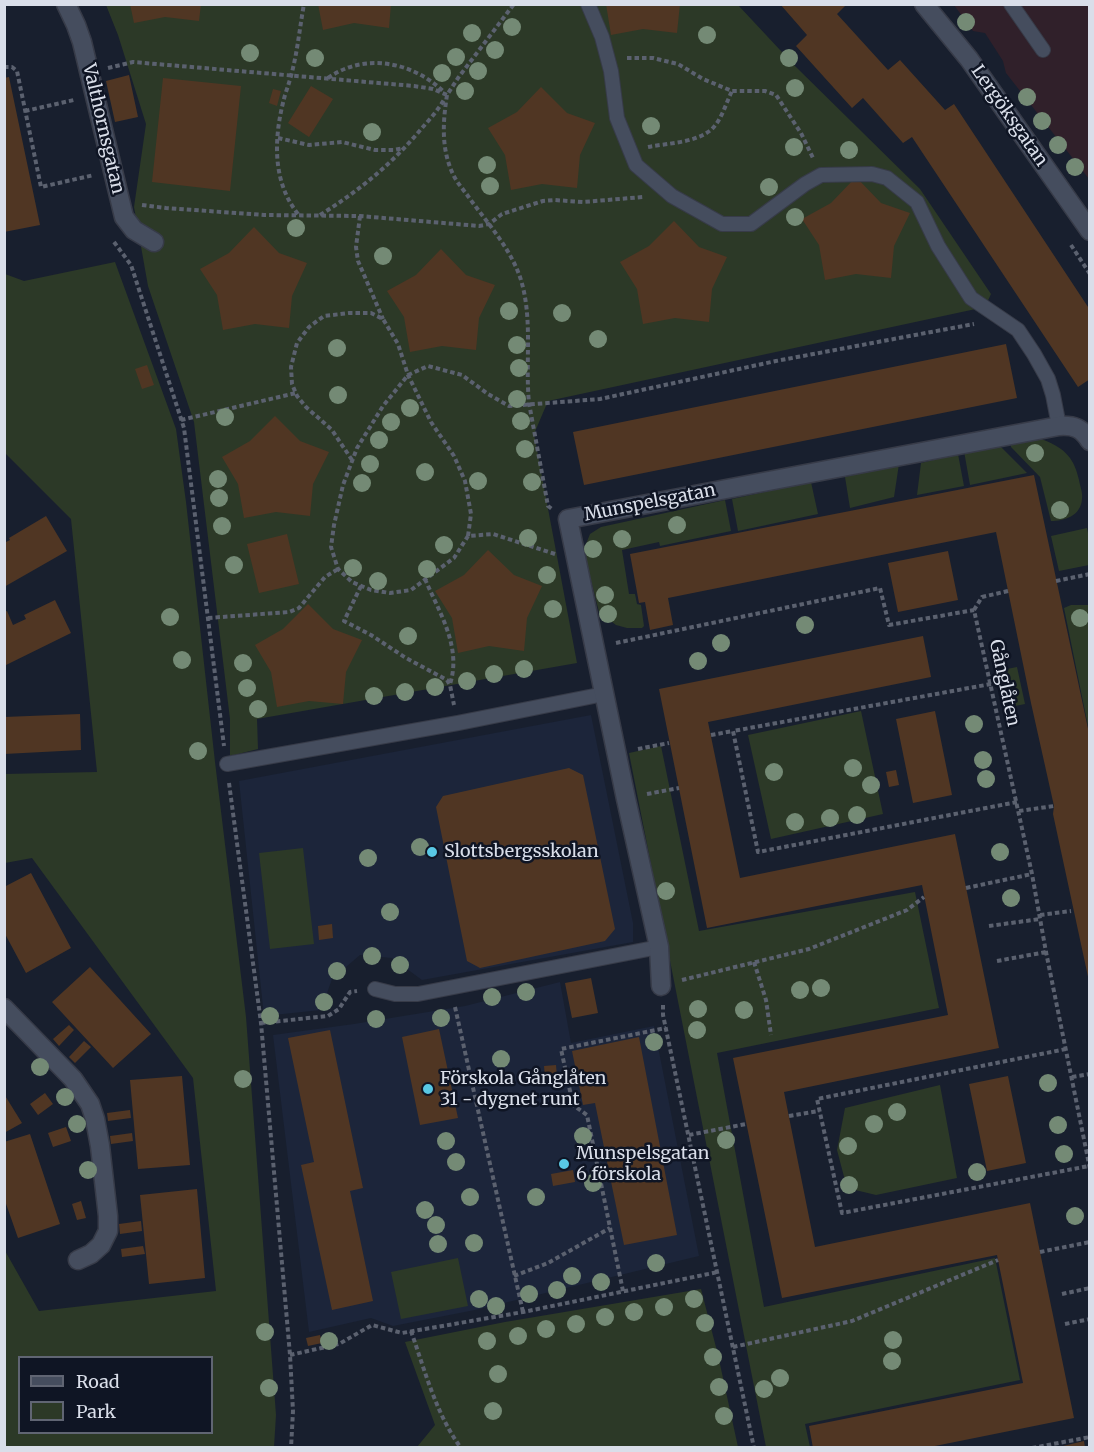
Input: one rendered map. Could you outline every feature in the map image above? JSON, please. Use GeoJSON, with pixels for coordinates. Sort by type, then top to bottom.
{"type":"FeatureCollection","features":[{"type":"Feature","properties":{"kind":"street","name":"Valthornsgatan"},"geometry":{"type":"LineString","coordinates":[[66,4],[82,42],[123,217],[134,230],[154,242]]}},
{"type":"Feature","properties":{"kind":"street","name":"Lergöksgatan"},"geometry":{"type":"LineString","coordinates":[[924,4],[969,59],[1089,231]]}},
{"type":"Feature","properties":{"kind":"street","name":"Munspelsgatan"},"geometry":{"type":"LineString","coordinates":[[661,986],[659,947],[568,519],[1059,426],[1073,425],[1083,431],[1089,439]]}},
{"type":"Feature","properties":{"kind":"street"},"geometry":{"type":"LineString","coordinates":[[4,1008],[73,1078],[90,1104],[95,1119],[107,1207],[108,1232],[101,1245],[91,1254],[78,1260]]}},
{"type":"Feature","properties":{"kind":"lane"},"geometry":{"type":"LineString","coordinates":[[588,4],[602,37],[611,71],[617,118],[636,165],[669,194],[722,224],[751,224],[805,184],[821,175],[872,174],[887,178],[918,202],[938,246],[971,298],[1018,330],[1048,380],[1059,426]]}},
{"type":"Feature","properties":{"kind":"lane"},"geometry":{"type":"LineString","coordinates":[[1011,4],[1043,50]]}},
{"type":"Feature","properties":{"kind":"lane"},"geometry":{"type":"LineString","coordinates":[[227,764],[458,723],[604,694]]}},
{"type":"Feature","properties":{"kind":"lane"},"geometry":{"type":"LineString","coordinates":[[375,989],[395,994],[418,994],[659,947]]}},
{"type":"Feature","properties":{"kind":"path"},"geometry":{"type":"LineString","coordinates":[[298,215],[288,199],[281,180],[277,158],[285,96],[292,76],[304,4]]}},
{"type":"Feature","properties":{"kind":"path"},"geometry":{"type":"LineString","coordinates":[[319,215],[345,199],[394,159],[442,104],[458,78],[514,4]]}},
{"type":"Feature","properties":{"kind":"path"},"geometry":{"type":"LineString","coordinates":[[611,71],[617,63],[627,58],[653,58],[678,64],[703,79],[732,91],[765,91],[776,95],[801,133],[821,175]]}},
{"type":"Feature","properties":{"kind":"path"},"geometry":{"type":"LineString","coordinates":[[89,72],[133,62],[414,86],[433,89],[447,95]]}},
{"type":"Feature","properties":{"kind":"path"},"geometry":{"type":"LineString","coordinates":[[327,79],[338,71],[357,65],[392,64],[417,72],[447,95]]}},
{"type":"Feature","properties":{"kind":"path"},"geometry":{"type":"LineString","coordinates":[[4,67],[12,67],[17,71],[41,187],[95,175]]}},
{"type":"Feature","properties":{"kind":"path"},"geometry":{"type":"LineString","coordinates":[[630,149],[695,139],[711,129],[722,114],[732,91]]}},
{"type":"Feature","properties":{"kind":"path"},"geometry":{"type":"LineString","coordinates":[[447,95],[443,119],[444,139],[453,174],[502,242],[521,280],[528,315],[529,403],[549,506],[568,519]]}},
{"type":"Feature","properties":{"kind":"path"},"geometry":{"type":"LineString","coordinates":[[26,111],[78,99]]}},
{"type":"Feature","properties":{"kind":"path"},"geometry":{"type":"LineString","coordinates":[[278,138],[309,145],[342,142],[375,150],[404,148]]}},
{"type":"Feature","properties":{"kind":"path"},"geometry":{"type":"LineString","coordinates":[[92,164],[97,185]]}},
{"type":"Feature","properties":{"kind":"path"},"geometry":{"type":"LineString","coordinates":[[120,202],[166,208],[264,214],[360,216],[479,226],[489,224],[502,214],[543,201],[583,202],[669,194]]}},
{"type":"Feature","properties":{"kind":"path"},"geometry":{"type":"LineString","coordinates":[[360,216],[356,246],[358,261],[383,319],[398,344],[408,375],[431,422],[454,456],[465,481],[471,514],[468,536],[454,558],[411,590],[390,593],[371,590],[352,582],[338,569],[331,547],[343,485],[357,448],[383,406],[408,375],[428,366],[462,375],[488,394],[510,406],[600,399],[776,361],[1000,319]]}},
{"type":"Feature","properties":{"kind":"path"},"geometry":{"type":"LineString","coordinates":[[111,238],[131,265],[184,428],[261,1023],[290,1355],[293,1411],[291,1448]]}},
{"type":"Feature","properties":{"kind":"path"},"geometry":{"type":"LineString","coordinates":[[352,460],[332,430],[306,407],[296,393],[292,384],[291,366],[297,343],[309,327],[324,316],[349,313],[371,314],[383,319]]}},
{"type":"Feature","properties":{"kind":"path"},"geometry":{"type":"LineString","coordinates":[[181,420],[296,393]]}},
{"type":"Feature","properties":{"kind":"path"},"geometry":{"type":"LineString","coordinates":[[468,536],[493,534],[554,555],[574,551]]}},
{"type":"Feature","properties":{"kind":"path"},"geometry":{"type":"LineString","coordinates":[[208,618],[289,612],[299,608],[325,577],[338,569]]}},
{"type":"Feature","properties":{"kind":"path"},"geometry":{"type":"LineString","coordinates":[[1056,581],[1089,574]]}},
{"type":"Feature","properties":{"kind":"path"},"geometry":{"type":"LineString","coordinates":[[425,579],[444,618],[452,644],[454,667],[450,685]]}},
{"type":"Feature","properties":{"kind":"path"},"geometry":{"type":"LineString","coordinates":[[361,586],[344,621],[447,680],[458,723]]}},
{"type":"Feature","properties":{"kind":"path"},"geometry":{"type":"LineString","coordinates":[[594,647],[880,588],[889,625],[974,610],[982,597],[1008,591]]}},
{"type":"Feature","properties":{"kind":"path","name":"Gånglåten"},"geometry":{"type":"LineString","coordinates":[[974,610],[1019,811],[1089,1167]]}},
{"type":"Feature","properties":{"kind":"path"},"geometry":{"type":"LineString","coordinates":[[711,735],[991,684]]}},
{"type":"Feature","properties":{"kind":"path"},"geometry":{"type":"LineString","coordinates":[[733,730],[758,852],[1017,802]]}},
{"type":"Feature","properties":{"kind":"path"},"geometry":{"type":"LineString","coordinates":[[616,753],[669,743]]}},
{"type":"Feature","properties":{"kind":"path"},"geometry":{"type":"LineString","coordinates":[[626,799],[679,788]]}},
{"type":"Feature","properties":{"kind":"path"},"geometry":{"type":"LineString","coordinates":[[1019,811],[1054,806]]}},
{"type":"Feature","properties":{"kind":"path"},"geometry":{"type":"LineString","coordinates":[[966,888],[1032,874]]}},
{"type":"Feature","properties":{"kind":"path"},"geometry":{"type":"LineString","coordinates":[[754,1448],[663,1015],[661,986],[809,949],[907,910],[924,897]]}},
{"type":"Feature","properties":{"kind":"path"},"geometry":{"type":"LineString","coordinates":[[989,926],[1071,910]]}},
{"type":"Feature","properties":{"kind":"path"},"geometry":{"type":"LineString","coordinates":[[997,961],[1046,952]]}},
{"type":"Feature","properties":{"kind":"path"},"geometry":{"type":"LineString","coordinates":[[754,962],[766,1000],[771,1035]]}},
{"type":"Feature","properties":{"kind":"path"},"geometry":{"type":"LineString","coordinates":[[451,988],[522,1312]]}},
{"type":"Feature","properties":{"kind":"path"},"geometry":{"type":"LineString","coordinates":[[261,1023],[328,1017],[339,1009],[350,992],[375,989]]}},
{"type":"Feature","properties":{"kind":"path"},"geometry":{"type":"LineString","coordinates":[[624,1291],[587,1116],[573,1105],[561,1049],[666,1028]]}},
{"type":"Feature","properties":{"kind":"path"},"geometry":{"type":"LineString","coordinates":[[1066,1049],[817,1099],[819,1111],[842,1213],[1089,1167]]}},
{"type":"Feature","properties":{"kind":"path"},"geometry":{"type":"LineString","coordinates":[[1072,1077],[1089,1074]]}},
{"type":"Feature","properties":{"kind":"path"},"geometry":{"type":"LineString","coordinates":[[789,1116],[819,1111]]}},
{"type":"Feature","properties":{"kind":"path"},"geometry":{"type":"LineString","coordinates":[[689,1135],[746,1124]]}},
{"type":"Feature","properties":{"kind":"path"},"geometry":{"type":"LineString","coordinates":[[514,1276],[548,1263],[610,1228]]}},
{"type":"Feature","properties":{"kind":"path"},"geometry":{"type":"LineString","coordinates":[[1040,1252],[1089,1242]]}},
{"type":"Feature","properties":{"kind":"path"},"geometry":{"type":"LineString","coordinates":[[733,1347],[852,1321],[998,1260]]}},
{"type":"Feature","properties":{"kind":"path"},"geometry":{"type":"LineString","coordinates":[[290,1355],[339,1344],[372,1325],[402,1333],[522,1312],[718,1272]]}},
{"type":"Feature","properties":{"kind":"path"},"geometry":{"type":"LineString","coordinates":[[1062,1294],[1089,1288]]}},
{"type":"Feature","properties":{"kind":"path"},"geometry":{"type":"LineString","coordinates":[[1065,1324],[1089,1318]]}},
{"type":"Feature","properties":{"kind":"path"},"geometry":{"type":"LineString","coordinates":[[411,1331],[438,1406],[451,1434],[461,1448]]}},
{"type":"Feature","properties":{"kind":"path"},"geometry":{"type":"LineString","coordinates":[[1032,1448],[1089,1437]]}},
{"type":"Feature","properties":{"kind":"shaded area"},"geometry":{"type":"Polygon","coordinates":[[[954,5],[1089,5],[1089,179],[1006,73],[1003,61],[985,33],[973,31],[954,5]]]}},
{"type":"Feature","properties":{"kind":"shaded area","name":"Slottsbergsskolan"},"geometry":{"type":"Polygon","coordinates":[[[591,715],[633,923],[633,942],[422,980],[392,958],[360,955],[332,979],[321,1010],[264,1016],[239,781],[591,715]]]}},
{"type":"Feature","properties":{"kind":"shaded area","name":"Munspelsgatan 6 förskola"},"geometry":{"type":"Polygon","coordinates":[[[560,982],[571,1043],[654,1026],[699,1256],[475,1310],[393,1326],[371,1318],[309,1332],[273,1035],[465,1006],[560,982]]]}},
{"type":"Feature","properties":{"kind":"green space"},"geometry":{"type":"Polygon","coordinates":[[[106,5],[738,5],[795,66],[920,189],[991,294],[985,307],[548,401],[534,434],[577,663],[257,719],[258,749],[230,756],[230,719],[194,422],[148,286],[134,207],[146,124],[118,35],[106,5]]]}},
{"type":"Feature","properties":{"kind":"green space"},"geometry":{"type":"Polygon","coordinates":[[[115,262],[176,429],[246,1017],[276,1415],[274,1447],[5,1447],[4,1249],[39,1311],[216,1291],[193,1078],[32,858],[5,863],[5,774],[97,772],[71,519],[5,453],[5,274],[24,281],[115,262]]]}},
{"type":"Feature","properties":{"kind":"green space"},"geometry":{"type":"Polygon","coordinates":[[[1038,438],[1051,443],[1067,454],[1077,471],[1082,494],[1081,505],[1079,510],[1066,519],[1051,521],[1040,477],[1011,447],[1010,441],[1038,438]]]}},
{"type":"Feature","properties":{"kind":"green space"},"geometry":{"type":"Polygon","coordinates":[[[998,444],[1027,473],[970,485],[964,451],[998,444]]]}},
{"type":"Feature","properties":{"kind":"green space"},"geometry":{"type":"Polygon","coordinates":[[[958,454],[964,486],[917,495],[921,463],[958,454]]]}},
{"type":"Feature","properties":{"kind":"green space"},"geometry":{"type":"Polygon","coordinates":[[[899,464],[894,497],[850,508],[845,477],[899,464]]]}},
{"type":"Feature","properties":{"kind":"green space"},"geometry":{"type":"Polygon","coordinates":[[[811,482],[818,514],[738,531],[732,499],[811,482]]]}},
{"type":"Feature","properties":{"kind":"green space"},"geometry":{"type":"Polygon","coordinates":[[[725,500],[731,531],[660,546],[659,542],[622,550],[629,594],[635,594],[637,604],[641,605],[644,626],[642,628],[616,625],[599,612],[585,557],[590,534],[601,527],[725,500]]]}},
{"type":"Feature","properties":{"kind":"green space"},"geometry":{"type":"Polygon","coordinates":[[[1087,528],[1089,565],[1059,571],[1051,536],[1087,528]]]}},
{"type":"Feature","properties":{"kind":"green space"},"geometry":{"type":"Polygon","coordinates":[[[1071,605],[1089,605],[1089,731],[1064,608],[1071,605]]]}},
{"type":"Feature","properties":{"kind":"green space"},"geometry":{"type":"Polygon","coordinates":[[[1017,667],[1025,704],[1005,708],[1002,706],[995,674],[997,671],[1017,667]]]}},
{"type":"Feature","properties":{"kind":"green space"},"geometry":{"type":"Polygon","coordinates":[[[861,711],[883,814],[771,839],[748,735],[861,711]]]}},
{"type":"Feature","properties":{"kind":"green space"},"geometry":{"type":"Polygon","coordinates":[[[661,746],[699,931],[915,892],[939,1008],[717,1053],[764,1307],[995,1258],[1020,1380],[805,1424],[810,1447],[766,1447],[629,753],[661,746]]]}},
{"type":"Feature","properties":{"kind":"green space"},"geometry":{"type":"Polygon","coordinates":[[[303,848],[314,944],[270,949],[259,853],[303,848]]]}},
{"type":"Feature","properties":{"kind":"green space"},"geometry":{"type":"Polygon","coordinates":[[[940,1085],[957,1178],[876,1195],[847,1188],[837,1150],[845,1108],[940,1085]]]}},
{"type":"Feature","properties":{"kind":"green space"},"geometry":{"type":"Polygon","coordinates":[[[458,1258],[468,1306],[401,1319],[391,1272],[458,1258]]]}},
{"type":"Feature","properties":{"kind":"green space"},"geometry":{"type":"Polygon","coordinates":[[[701,1289],[738,1447],[417,1447],[435,1425],[405,1342],[505,1322],[701,1289]]]}},
{"type":"Feature","properties":{"kind":"building"},"geometry":{"type":"Polygon","coordinates":[[[130,4],[201,4],[199,21],[165,17],[134,23],[130,4]]]}},
{"type":"Feature","properties":{"kind":"building"},"geometry":{"type":"Polygon","coordinates":[[[318,4],[391,4],[389,28],[354,23],[323,30],[318,4]]]}},
{"type":"Feature","properties":{"kind":"building"},"geometry":{"type":"Polygon","coordinates":[[[606,4],[680,4],[677,33],[643,29],[611,35],[606,4]]]}},
{"type":"Feature","properties":{"kind":"building"},"geometry":{"type":"Polygon","coordinates":[[[780,4],[847,4],[837,14],[888,70],[900,60],[945,110],[954,104],[1090,310],[1090,379],[1078,387],[912,137],[903,143],[863,98],[852,108],[796,46],[807,35],[780,4]]]}},
{"type":"Feature","properties":{"kind":"building"},"geometry":{"type":"Polygon","coordinates":[[[129,75],[138,117],[115,122],[106,81],[129,75]]]}},
{"type":"Feature","properties":{"kind":"building"},"geometry":{"type":"Polygon","coordinates":[[[9,77],[40,225],[4,232],[4,78],[9,77]]]}},
{"type":"Feature","properties":{"kind":"building"},"geometry":{"type":"Polygon","coordinates":[[[163,78],[241,86],[230,191],[152,182],[163,78]]]}},
{"type":"Feature","properties":{"kind":"building"},"geometry":{"type":"Polygon","coordinates":[[[311,86],[333,99],[309,137],[288,123],[311,86]]]}},
{"type":"Feature","properties":{"kind":"building"},"geometry":{"type":"Polygon","coordinates":[[[541,87],[567,113],[595,123],[580,155],[577,188],[542,184],[511,190],[505,155],[488,128],[517,112],[541,87]]]}},
{"type":"Feature","properties":{"kind":"building"},"geometry":{"type":"Polygon","coordinates":[[[273,89],[281,91],[277,106],[269,103],[273,89]]]}},
{"type":"Feature","properties":{"kind":"building"},"geometry":{"type":"Polygon","coordinates":[[[856,177],[881,203],[910,213],[894,246],[891,278],[856,274],[825,280],[819,245],[802,219],[831,203],[856,177]]]}},
{"type":"Feature","properties":{"kind":"building"},"geometry":{"type":"Polygon","coordinates":[[[674,221],[699,247],[727,257],[712,289],[709,322],[675,318],[643,324],[637,289],[620,262],[649,246],[674,221]]]}},
{"type":"Feature","properties":{"kind":"building"},"geometry":{"type":"Polygon","coordinates":[[[254,227],[279,253],[307,263],[292,296],[289,328],[255,324],[223,330],[217,295],[200,269],[229,253],[254,227]]]}},
{"type":"Feature","properties":{"kind":"building"},"geometry":{"type":"Polygon","coordinates":[[[441,249],[466,275],[495,285],[479,318],[476,350],[442,346],[410,352],[404,317],[387,291],[416,275],[441,249]]]}},
{"type":"Feature","properties":{"kind":"building"},"geometry":{"type":"Polygon","coordinates":[[[1006,344],[1017,398],[584,485],[573,432],[1006,344]]]}},
{"type":"Feature","properties":{"kind":"building"},"geometry":{"type":"Polygon","coordinates":[[[147,365],[154,385],[142,389],[135,369],[147,365]]]}},
{"type":"Feature","properties":{"kind":"building"},"geometry":{"type":"Polygon","coordinates":[[[275,416],[300,441],[329,452],[313,484],[310,516],[276,512],[244,518],[238,484],[222,457],[250,441],[275,416]]]}},
{"type":"Feature","properties":{"kind":"building"},"geometry":{"type":"Polygon","coordinates":[[[1034,475],[1090,738],[1090,986],[996,532],[668,598],[673,625],[650,630],[645,602],[639,603],[630,554],[1034,475]]]}},
{"type":"Feature","properties":{"kind":"building"},"geometry":{"type":"Polygon","coordinates":[[[46,516],[67,551],[4,587],[4,543],[46,516]]]}},
{"type":"Feature","properties":{"kind":"building"},"geometry":{"type":"Polygon","coordinates":[[[287,534],[299,584],[259,593],[247,544],[287,534]]]}},
{"type":"Feature","properties":{"kind":"building"},"geometry":{"type":"Polygon","coordinates":[[[488,550],[514,575],[542,586],[527,618],[524,651],[489,646],[458,653],[452,618],[435,591],[464,575],[488,550]]]}},
{"type":"Feature","properties":{"kind":"building"},"geometry":{"type":"Polygon","coordinates":[[[948,551],[958,600],[898,612],[888,563],[948,551]]]}},
{"type":"Feature","properties":{"kind":"building"},"geometry":{"type":"Polygon","coordinates":[[[55,600],[71,633],[4,666],[4,612],[7,611],[13,625],[26,619],[24,615],[55,600]]]}},
{"type":"Feature","properties":{"kind":"building"},"geometry":{"type":"Polygon","coordinates":[[[308,604],[333,629],[362,640],[346,672],[343,704],[309,701],[277,707],[271,672],[255,645],[283,629],[308,604]]]}},
{"type":"Feature","properties":{"kind":"building"},"geometry":{"type":"Polygon","coordinates":[[[923,636],[931,677],[708,722],[740,878],[955,834],[999,1048],[784,1092],[815,1247],[1030,1203],[1074,1418],[925,1448],[813,1448],[809,1426],[1023,1383],[997,1255],[782,1298],[733,1058],[948,1015],[922,885],[707,928],[659,689],[923,636]]]}},
{"type":"Feature","properties":{"kind":"building"},"geometry":{"type":"Polygon","coordinates":[[[935,711],[952,795],[913,803],[896,719],[935,711]]]}},
{"type":"Feature","properties":{"kind":"building"},"geometry":{"type":"Polygon","coordinates":[[[80,714],[81,750],[4,754],[4,717],[80,714]]]}},
{"type":"Feature","properties":{"kind":"building"},"geometry":{"type":"Polygon","coordinates":[[[569,768],[583,775],[615,929],[605,941],[480,968],[467,961],[436,807],[443,796],[569,768]]]}},
{"type":"Feature","properties":{"kind":"building"},"geometry":{"type":"Polygon","coordinates":[[[896,770],[899,785],[889,787],[886,772],[896,770]]]}},
{"type":"Feature","properties":{"kind":"building"},"geometry":{"type":"Polygon","coordinates":[[[31,873],[71,948],[26,973],[4,932],[4,887],[31,873]]]}},
{"type":"Feature","properties":{"kind":"building"},"geometry":{"type":"Polygon","coordinates":[[[332,924],[333,938],[319,940],[318,926],[332,924]]]}},
{"type":"Feature","properties":{"kind":"building"},"geometry":{"type":"Polygon","coordinates":[[[90,967],[151,1034],[113,1068],[52,1002],[90,967]]]}},
{"type":"Feature","properties":{"kind":"building"},"geometry":{"type":"Polygon","coordinates":[[[591,978],[598,1013],[572,1018],[565,983],[591,978]]]}},
{"type":"Feature","properties":{"kind":"building"},"geometry":{"type":"Polygon","coordinates":[[[69,1025],[74,1030],[59,1046],[53,1039],[69,1025]]]}},
{"type":"Feature","properties":{"kind":"building"},"geometry":{"type":"Polygon","coordinates":[[[439,1029],[458,1118],[420,1125],[402,1037],[439,1029]]]}},
{"type":"Feature","properties":{"kind":"building"},"geometry":{"type":"Polygon","coordinates":[[[330,1030],[363,1188],[350,1191],[373,1301],[332,1310],[301,1165],[314,1162],[288,1038],[330,1030]]]}},
{"type":"Feature","properties":{"kind":"building"},"geometry":{"type":"Polygon","coordinates":[[[639,1037],[677,1235],[624,1245],[595,1103],[583,1105],[572,1051],[639,1037]]]}},
{"type":"Feature","properties":{"kind":"building"},"geometry":{"type":"Polygon","coordinates":[[[84,1041],[91,1047],[75,1063],[69,1057],[84,1041]]]}},
{"type":"Feature","properties":{"kind":"building"},"geometry":{"type":"Polygon","coordinates":[[[556,1065],[557,1077],[545,1078],[544,1066],[556,1065]]]}},
{"type":"Feature","properties":{"kind":"building"},"geometry":{"type":"Polygon","coordinates":[[[182,1076],[190,1165],[138,1169],[130,1080],[182,1076]]]}},
{"type":"Feature","properties":{"kind":"building"},"geometry":{"type":"Polygon","coordinates":[[[1008,1076],[1026,1163],[987,1171],[969,1084],[1008,1076]]]}},
{"type":"Feature","properties":{"kind":"building"},"geometry":{"type":"Polygon","coordinates":[[[45,1093],[53,1104],[38,1115],[30,1104],[45,1093]]]}},
{"type":"Feature","properties":{"kind":"building"},"geometry":{"type":"Polygon","coordinates":[[[4,1094],[22,1123],[4,1133],[4,1094]]]}},
{"type":"Feature","properties":{"kind":"building"},"geometry":{"type":"Polygon","coordinates":[[[130,1110],[131,1118],[108,1121],[107,1113],[130,1110]]]}},
{"type":"Feature","properties":{"kind":"building"},"geometry":{"type":"Polygon","coordinates":[[[66,1127],[71,1141],[53,1147],[48,1133],[66,1127]]]}},
{"type":"Feature","properties":{"kind":"building"},"geometry":{"type":"Polygon","coordinates":[[[132,1133],[133,1141],[111,1144],[110,1136],[132,1133]]]}},
{"type":"Feature","properties":{"kind":"building"},"geometry":{"type":"Polygon","coordinates":[[[30,1134],[60,1224],[18,1238],[4,1198],[4,1142],[30,1134]]]}},
{"type":"Feature","properties":{"kind":"building"},"geometry":{"type":"Polygon","coordinates":[[[573,1170],[575,1182],[553,1186],[551,1174],[573,1170]]]}},
{"type":"Feature","properties":{"kind":"building"},"geometry":{"type":"Polygon","coordinates":[[[197,1189],[205,1278],[149,1284],[140,1195],[197,1189]]]}},
{"type":"Feature","properties":{"kind":"building"},"geometry":{"type":"Polygon","coordinates":[[[81,1201],[86,1218],[77,1220],[72,1204],[81,1201]]]}},
{"type":"Feature","properties":{"kind":"building"},"geometry":{"type":"Polygon","coordinates":[[[141,1221],[142,1231],[120,1234],[119,1224],[141,1221]]]}},
{"type":"Feature","properties":{"kind":"building"},"geometry":{"type":"Polygon","coordinates":[[[143,1246],[145,1254],[122,1257],[121,1249],[143,1246]]]}},
{"type":"Feature","properties":{"kind":"building"},"geometry":{"type":"Polygon","coordinates":[[[320,1335],[322,1343],[308,1346],[306,1338],[320,1335]]]}},
{"type":"Feature","properties":{"kind":"building"},"geometry":{"type":"Polygon","coordinates":[[[1084,1441],[1085,1448],[1059,1447],[1084,1441]]]}},
{"type":"Feature","properties":{"kind":"place","name":"Slottsbergsskolan"},"geometry":{"type":"Point","coordinates":[432,852]}},
{"type":"Feature","properties":{"kind":"place","name":"Förskola Gånglåten 31 - dygnet runt"},"geometry":{"type":"Point","coordinates":[428,1089]}},
{"type":"Feature","properties":{"kind":"place","name":"Munspelsgatan 6 förskola"},"geometry":{"type":"Point","coordinates":[564,1164]}}]}
